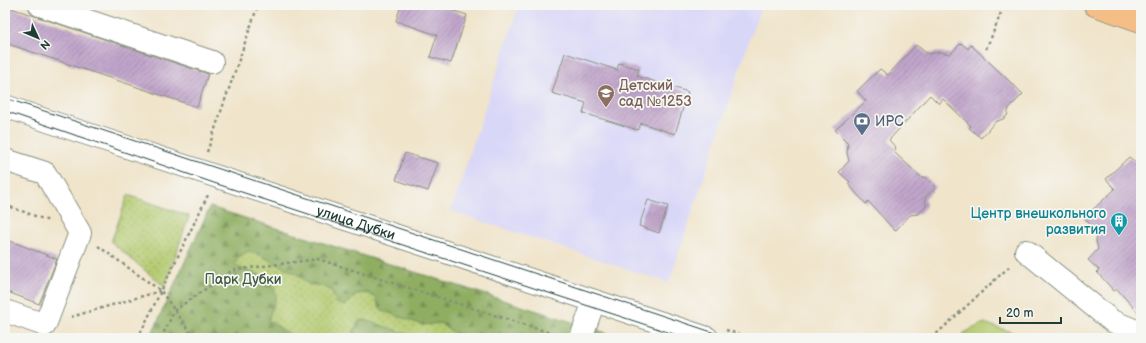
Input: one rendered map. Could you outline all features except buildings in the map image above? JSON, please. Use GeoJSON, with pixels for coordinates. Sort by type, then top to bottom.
{"type":"FeatureCollection","features":[{"type":"Feature","properties":{"kind":"main road"},"geometry":{"type":"LineString","coordinates":[[1094,5],[1141,21]]}},
{"type":"Feature","properties":{"kind":"street"},"geometry":{"type":"LineString","coordinates":[[40,5],[212,62]]}},
{"type":"Feature","properties":{"kind":"street","name":"улица Дубки"},"geometry":{"type":"LineString","coordinates":[[5,106],[707,338]]}},
{"type":"Feature","properties":{"kind":"street"},"geometry":{"type":"LineString","coordinates":[[5,160],[45,173],[80,233],[45,325],[5,310]]}},
{"type":"Feature","properties":{"kind":"street"},"geometry":{"type":"LineString","coordinates":[[1026,251],[1112,321],[1141,333]]}},
{"type":"Feature","properties":{"kind":"street"},"geometry":{"type":"LineString","coordinates":[[581,338],[594,301]]}},
{"type":"Feature","properties":{"kind":"path"},"geometry":{"type":"LineString","coordinates":[[138,338],[209,174],[258,5]]}},
{"type":"Feature","properties":{"kind":"path"},"geometry":{"type":"LineString","coordinates":[[986,49],[1002,10]]}},
{"type":"Feature","properties":{"kind":"path"},"geometry":{"type":"LineString","coordinates":[[5,205],[50,222]]}},
{"type":"Feature","properties":{"kind":"path"},"geometry":{"type":"LineString","coordinates":[[80,233],[160,290],[194,338]]}},
{"type":"Feature","properties":{"kind":"path"},"geometry":{"type":"LineString","coordinates":[[932,338],[1026,251]]}},
{"type":"Feature","properties":{"kind":"path"},"geometry":{"type":"LineString","coordinates":[[161,338],[175,310],[233,270],[318,259],[565,338]]}},
{"type":"Feature","properties":{"kind":"path"},"geometry":{"type":"LineString","coordinates":[[45,325],[160,290]]}},
{"type":"Feature","properties":{"kind":"shaded area","name":"Детский сад №1253"},"geometry":{"type":"Polygon","coordinates":[[[519,5],[761,5],[669,283],[451,211],[519,5]]]}},
{"type":"Feature","properties":{"kind":"green space"},"geometry":{"type":"Polygon","coordinates":[[[128,195],[189,216],[165,287],[111,242],[128,195]]]}},
{"type":"Feature","properties":{"kind":"green space","name":"Парк Дубки"},"geometry":{"type":"Polygon","coordinates":[[[210,207],[622,338],[150,338],[210,207]]]}},
{"type":"Feature","properties":{"kind":"green space","name":"Парк Дубки"},"geometry":{"type":"Polygon","coordinates":[[[210,207],[622,338],[466,337],[448,330],[440,323],[423,325],[384,311],[379,307],[376,298],[368,293],[357,294],[345,306],[337,303],[331,290],[322,286],[308,284],[295,273],[260,255],[248,251],[238,257],[235,264],[241,269],[260,275],[274,286],[276,297],[268,320],[294,337],[301,338],[150,338],[210,207]]]}},
{"type":"Feature","properties":{"kind":"green space"},"geometry":{"type":"Polygon","coordinates":[[[365,320],[419,338],[352,338],[359,321],[365,320]]]}},
{"type":"Feature","properties":{"kind":"green space"},"geometry":{"type":"Polygon","coordinates":[[[984,323],[1029,338],[962,338],[964,333],[984,323]]]}},
{"type":"Feature","properties":{"kind":"tram line"},"geometry":{"type":"LineString","coordinates":[[5,98],[730,338]]}},
{"type":"Feature","properties":{"kind":"tram line"},"geometry":{"type":"LineString","coordinates":[[5,111],[214,183],[686,338]]}},
{"type":"Feature","properties":{"kind":"place","name":"Детский сад №1253"},"geometry":{"type":"Point","coordinates":[606,108]}},
{"type":"Feature","properties":{"kind":"place","name":"ИРС"},"geometry":{"type":"Point","coordinates":[862,136]}},
{"type":"Feature","properties":{"kind":"place","name":"Центр внешкольного развития"},"geometry":{"type":"Point","coordinates":[1119,236]}}]}
